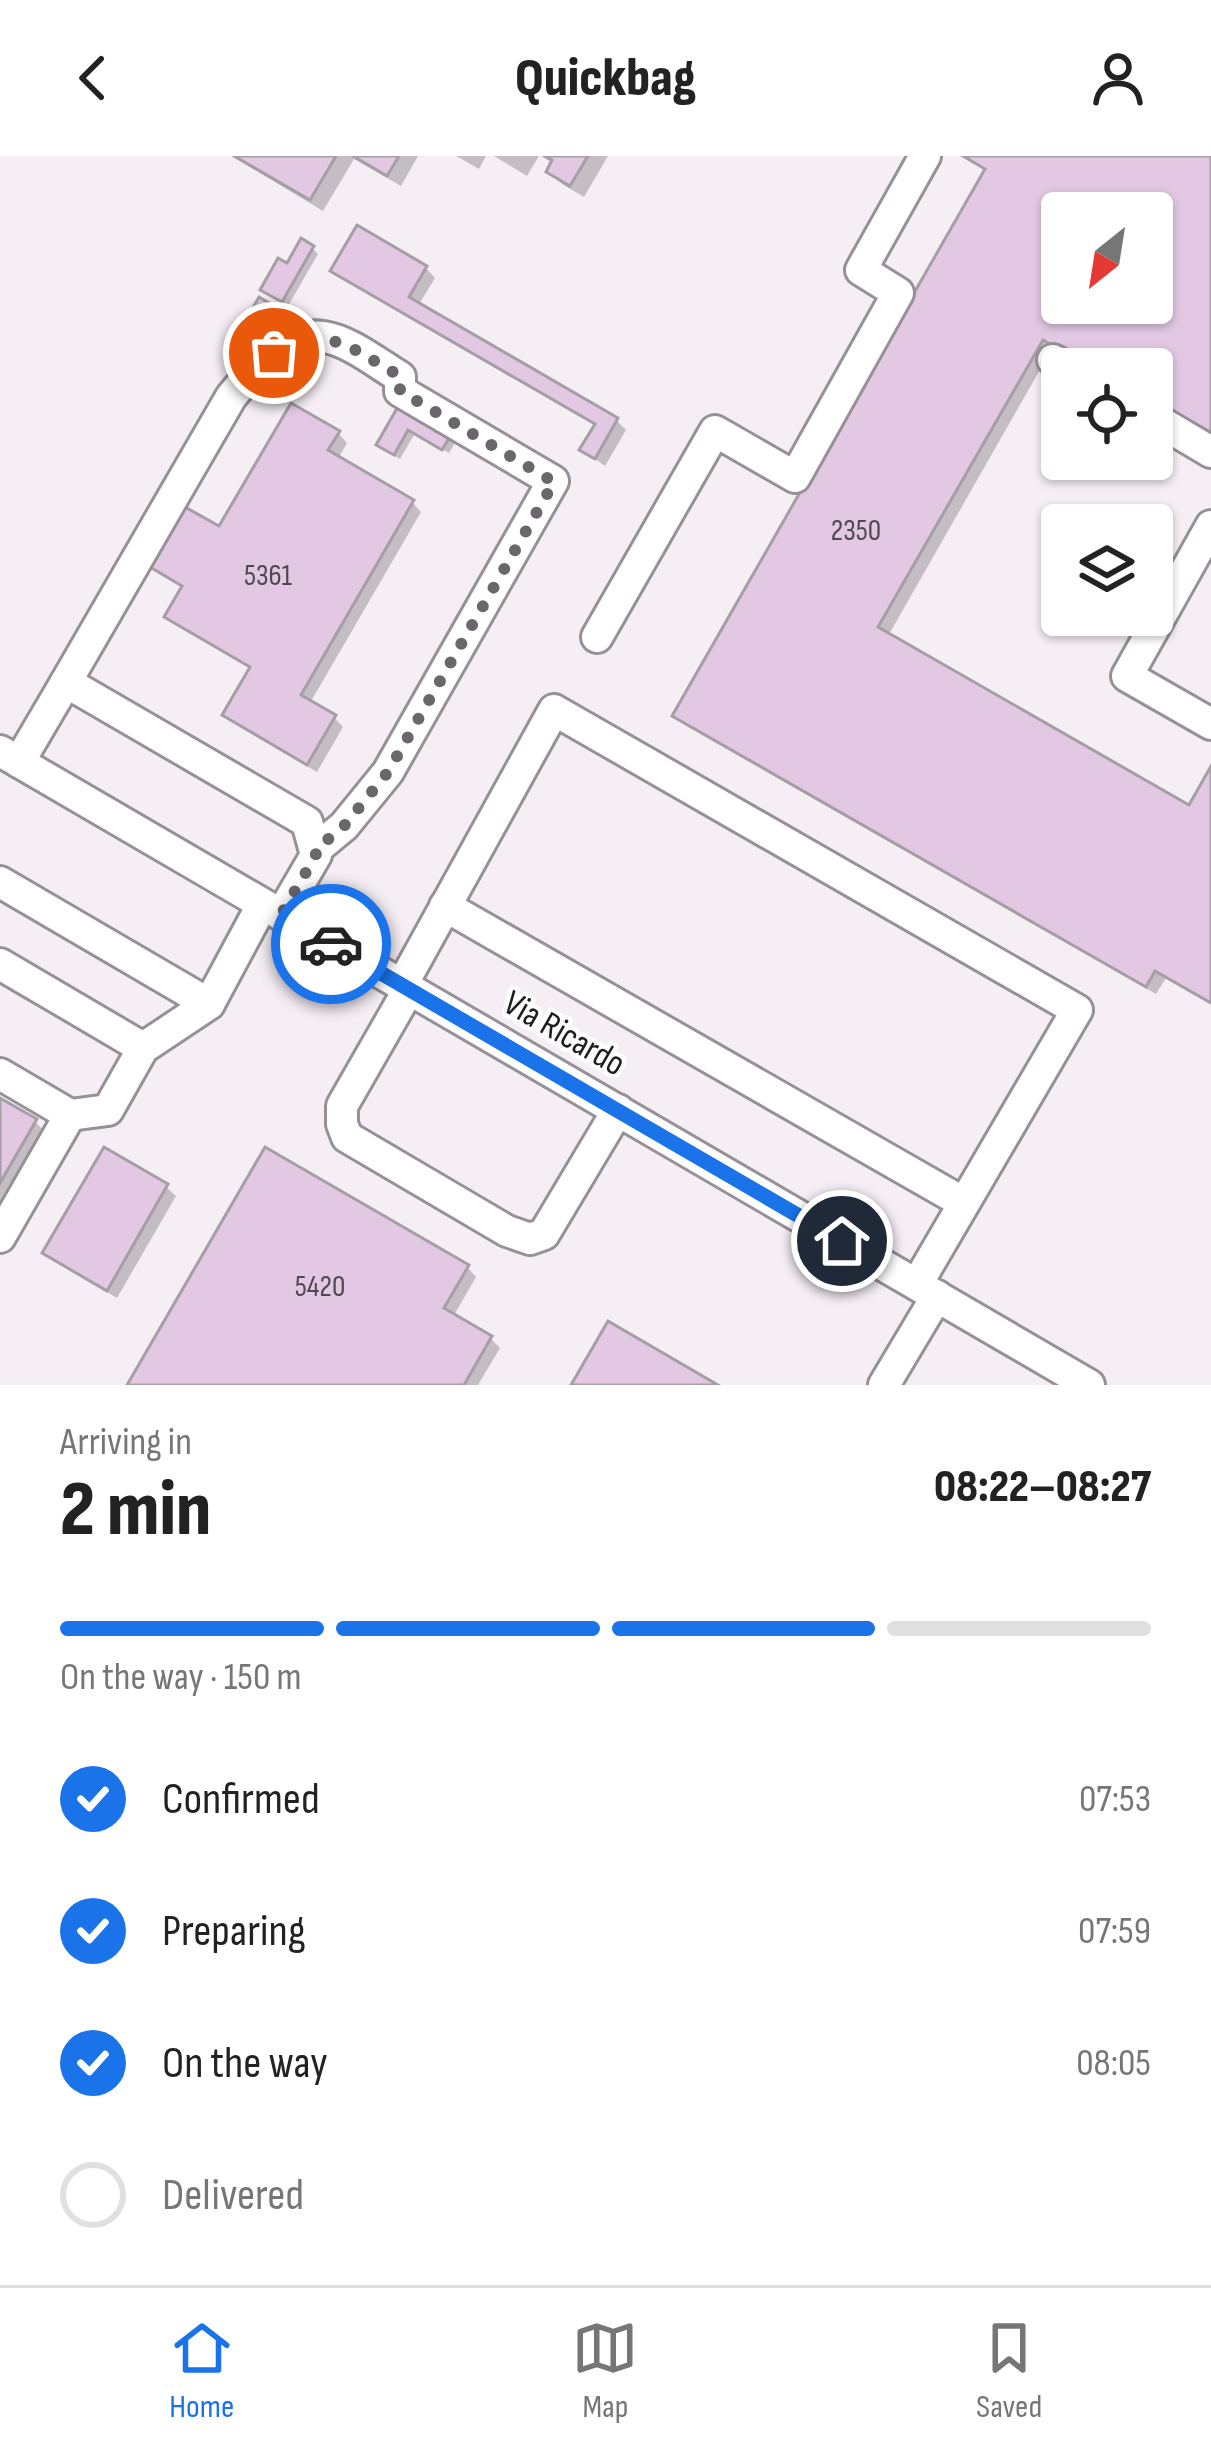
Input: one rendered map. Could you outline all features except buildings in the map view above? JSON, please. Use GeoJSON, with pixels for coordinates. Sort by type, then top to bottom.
{"type":"FeatureCollection","features":[{"type":"Feature","properties":{"kind":"street"},"geometry":{"type":"LineString","coordinates":[[598,637],[716,430],[794,477],[898,292],[861,270],[925,156]]}},
{"type":"Feature","properties":{"kind":"street"},"geometry":{"type":"LineString","coordinates":[[9,756],[66,682],[231,397],[259,366],[290,343],[324,337],[400,376],[400,391],[554,482],[388,772],[344,826],[315,850]]}},
{"type":"Feature","properties":{"kind":"street"},"geometry":{"type":"LineString","coordinates":[[1173,429],[1211,452]]}},
{"type":"Feature","properties":{"kind":"street"},"geometry":{"type":"LineString","coordinates":[[1211,526],[1201,568],[1127,676],[1211,724]]}},
{"type":"Feature","properties":{"kind":"street"},"geometry":{"type":"LineString","coordinates":[[0,1074],[70,1115],[108,1110],[143,1048],[209,1004],[272,910],[316,855],[307,822],[66,682]]}},
{"type":"Feature","properties":{"kind":"street"},"geometry":{"type":"LineString","coordinates":[[618,1111],[544,1234],[530,1239],[507,1231],[347,1137],[341,1124],[342,1106],[554,710],[1077,1010],[964,1203],[884,1385]]}},
{"type":"Feature","properties":{"kind":"street","name":"Via Ricardo"},"geometry":{"type":"LineString","coordinates":[[9,756],[1089,1385]]}},
{"type":"Feature","properties":{"kind":"street"},"geometry":{"type":"LineString","coordinates":[[0,882],[209,1004]]}},
{"type":"Feature","properties":{"kind":"street"},"geometry":{"type":"LineString","coordinates":[[446,906],[964,1203]]}},
{"type":"Feature","properties":{"kind":"street"},"geometry":{"type":"LineString","coordinates":[[0,964],[143,1048]]}},
{"type":"Feature","properties":{"kind":"street"},"geometry":{"type":"LineString","coordinates":[[0,1237],[70,1115]]}},
{"type":"Feature","properties":{"kind":"way so far"},"geometry":{"type":"LineString","coordinates":[[274,353],[307,338],[324,337],[344,344],[400,376],[400,391],[554,482],[388,772],[344,826],[315,850],[281,915],[331,944]]}},
{"type":"Feature","properties":{"kind":"route"},"geometry":{"type":"LineString","coordinates":[[331,944],[842,1241]]}}]}
